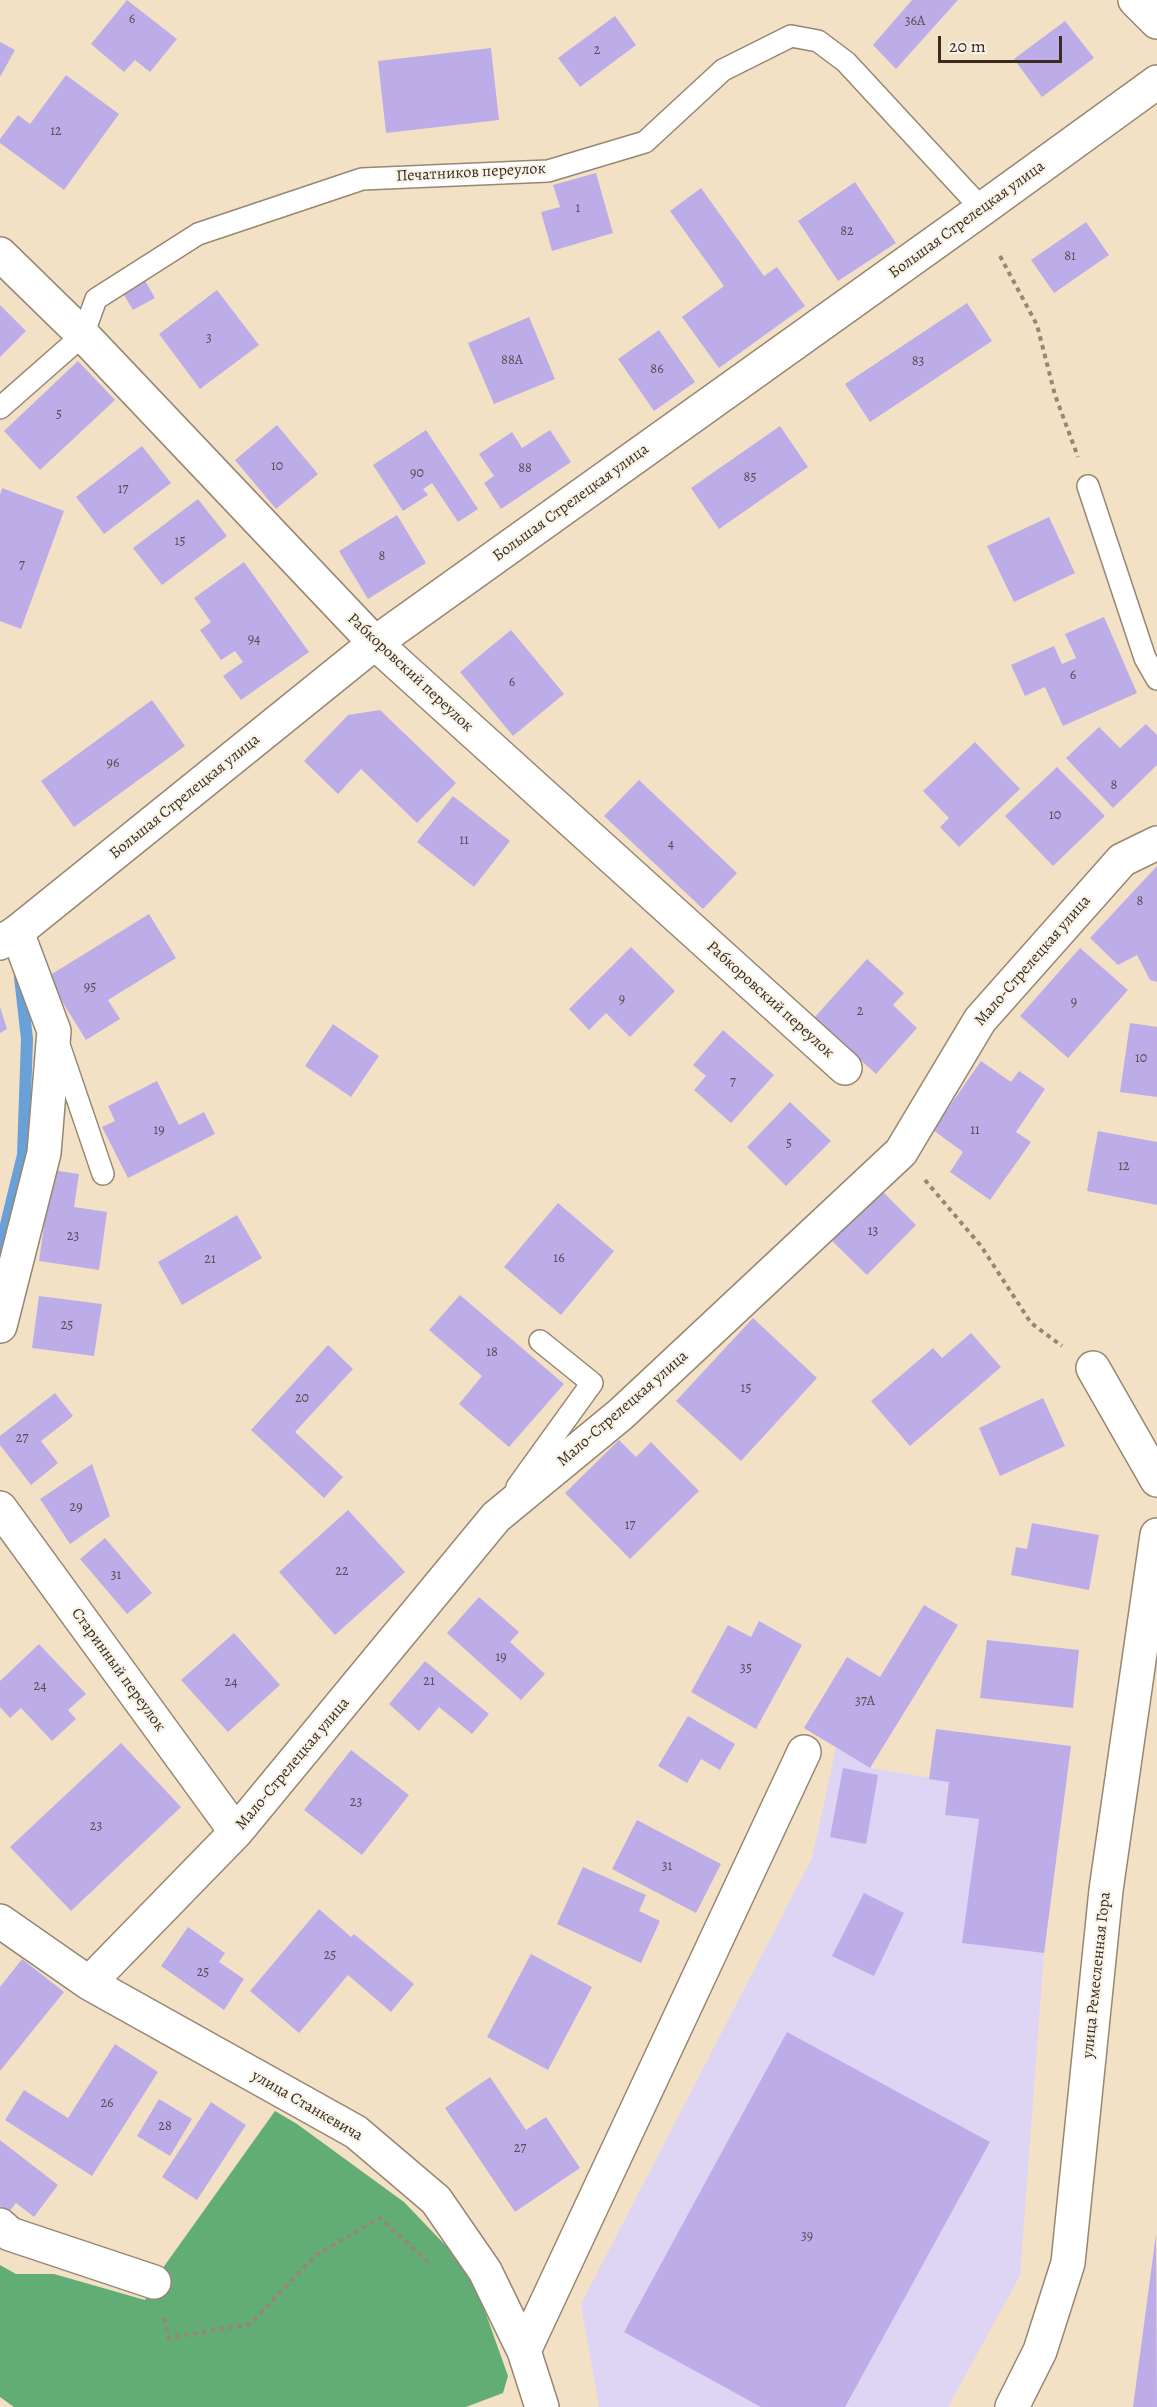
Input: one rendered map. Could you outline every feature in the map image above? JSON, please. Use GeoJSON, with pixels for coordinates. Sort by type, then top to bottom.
{"type":"FeatureCollection","features":[{"type":"Feature","properties":{"kind":"street"},"geometry":{"type":"LineString","coordinates":[[1135,0],[1157,22]]}},
{"type":"Feature","properties":{"kind":"street","name":"Большая Стрелецкая улица"},"geometry":{"type":"LineString","coordinates":[[9,937],[375,643],[1157,82]]}},
{"type":"Feature","properties":{"kind":"street","name":"Рабкоровский переулок"},"geometry":{"type":"LineString","coordinates":[[0,254],[83,335],[375,643],[845,1068]]}},
{"type":"Feature","properties":{"kind":"street","name":"Мало-Стрелецкая улица"},"geometry":{"type":"LineString","coordinates":[[89,1983],[236,1832],[496,1517],[621,1414],[901,1152],[980,1020],[1122,860],[1157,843]]}},
{"type":"Feature","properties":{"kind":"street"},"geometry":{"type":"LineString","coordinates":[[0,1326],[44,1153],[54,1030],[9,937]]}},
{"type":"Feature","properties":{"kind":"street"},"geometry":{"type":"LineString","coordinates":[[1093,1368],[1157,1480]]}},
{"type":"Feature","properties":{"kind":"street","name":"Старинный переулок"},"geometry":{"type":"LineString","coordinates":[[0,1508],[236,1832]]}},
{"type":"Feature","properties":{"kind":"street","name":"улица Ремесленная Гора"},"geometry":{"type":"LineString","coordinates":[[1012,2407],[1040,2351],[1068,2263],[1106,1890],[1157,1535]]}},
{"type":"Feature","properties":{"kind":"street"},"geometry":{"type":"LineString","coordinates":[[524,2351],[804,1752]]}},
{"type":"Feature","properties":{"kind":"street","name":"улица Станкевича"},"geometry":{"type":"LineString","coordinates":[[0,1921],[89,1983],[356,2132],[436,2200],[485,2271],[524,2351],[542,2407]]}},
{"type":"Feature","properties":{"kind":"street"},"geometry":{"type":"LineString","coordinates":[[0,2225],[10,2234],[154,2282]]}},
{"type":"Feature","properties":{"kind":"lane","name":"Печатников переулок"},"geometry":{"type":"LineString","coordinates":[[0,408],[83,335],[96,299],[198,234],[362,178],[548,171],[645,142],[723,70],[791,36],[818,41],[846,62],[982,209]]}},
{"type":"Feature","properties":{"kind":"lane"},"geometry":{"type":"LineString","coordinates":[[1088,486],[1145,658],[1157,679]]}},
{"type":"Feature","properties":{"kind":"lane"},"geometry":{"type":"LineString","coordinates":[[54,1030],[103,1174]]}},
{"type":"Feature","properties":{"kind":"lane"},"geometry":{"type":"LineString","coordinates":[[496,1517],[592,1383],[540,1341]]}},
{"type":"Feature","properties":{"kind":"path"},"geometry":{"type":"LineString","coordinates":[[1000,256],[1037,325],[1055,395],[1088,486]]}},
{"type":"Feature","properties":{"kind":"path"},"geometry":{"type":"LineString","coordinates":[[901,1152],[981,1246],[1031,1323],[1093,1368]]}},
{"type":"Feature","properties":{"kind":"path"},"geometry":{"type":"LineString","coordinates":[[154,2282],[169,2338],[250,2324],[316,2254],[380,2218],[440,2272]]}},
{"type":"Feature","properties":{"kind":"shaded area"},"geometry":{"type":"Polygon","coordinates":[[[836,1748],[871,1768],[1064,1800],[1044,1953],[1020,2276],[948,2407],[599,2407],[581,2304],[812,1858],[836,1748]]]}},
{"type":"Feature","properties":{"kind":"green space"},"geometry":{"type":"Polygon","coordinates":[[[275,2111],[297,2124],[404,2202],[471,2272],[508,2376],[503,2393],[466,2407],[14,2407],[0,2397],[0,2265],[16,2274],[54,2274],[145,2300],[160,2272],[275,2111]]]}},
{"type":"Feature","properties":{"kind":"building"},"geometry":{"type":"Polygon","coordinates":[[[127,0],[177,39],[150,72],[135,60],[124,72],[91,44],[127,0]]]}},
{"type":"Feature","properties":{"kind":"building"},"geometry":{"type":"Polygon","coordinates":[[[912,0],[958,0],[896,69],[873,45],[912,0]]]}},
{"type":"Feature","properties":{"kind":"building"},"geometry":{"type":"Polygon","coordinates":[[[615,16],[636,45],[580,87],[558,58],[615,16]]]}},
{"type":"Feature","properties":{"kind":"building"},"geometry":{"type":"Polygon","coordinates":[[[1065,21],[1094,58],[1042,97],[1014,59],[1065,21]]]}},
{"type":"Feature","properties":{"kind":"building"},"geometry":{"type":"Polygon","coordinates":[[[0,42],[15,50],[0,77],[0,42]]]}},
{"type":"Feature","properties":{"kind":"building"},"geometry":{"type":"Polygon","coordinates":[[[491,48],[499,120],[386,133],[378,61],[491,48]]]}},
{"type":"Feature","properties":{"kind":"building"},"geometry":{"type":"Polygon","coordinates":[[[66,75],[119,114],[64,190],[0,143],[0,139],[18,115],[30,124],[66,75]]]}},
{"type":"Feature","properties":{"kind":"building"},"geometry":{"type":"Polygon","coordinates":[[[596,173],[613,233],[552,251],[541,212],[560,207],[553,185],[596,173]]]}},
{"type":"Feature","properties":{"kind":"building"},"geometry":{"type":"Polygon","coordinates":[[[855,182],[896,243],[838,281],[798,221],[855,182]]]}},
{"type":"Feature","properties":{"kind":"building"},"geometry":{"type":"Polygon","coordinates":[[[701,188],[764,276],[777,267],[805,306],[719,368],[682,317],[724,286],[670,211],[701,188]]]}},
{"type":"Feature","properties":{"kind":"building"},"geometry":{"type":"Polygon","coordinates":[[[1086,222],[1109,255],[1054,293],[1031,260],[1086,222]]]}},
{"type":"Feature","properties":{"kind":"building"},"geometry":{"type":"Polygon","coordinates":[[[143,277],[155,298],[133,310],[121,290],[143,277]]]}},
{"type":"Feature","properties":{"kind":"building"},"geometry":{"type":"Polygon","coordinates":[[[217,290],[259,345],[200,389],[159,334],[217,290]]]}},
{"type":"Feature","properties":{"kind":"building"},"geometry":{"type":"Polygon","coordinates":[[[967,303],[992,341],[870,422],[845,384],[967,303]]]}},
{"type":"Feature","properties":{"kind":"building"},"geometry":{"type":"Polygon","coordinates":[[[0,305],[26,331],[0,357],[0,305]]]}},
{"type":"Feature","properties":{"kind":"building"},"geometry":{"type":"Polygon","coordinates":[[[529,317],[555,379],[494,404],[468,343],[529,317]]]}},
{"type":"Feature","properties":{"kind":"building"},"geometry":{"type":"Polygon","coordinates":[[[659,330],[695,382],[654,411],[618,359],[659,330]]]}},
{"type":"Feature","properties":{"kind":"building"},"geometry":{"type":"Polygon","coordinates":[[[78,361],[115,400],[40,470],[4,431],[78,361]]]}},
{"type":"Feature","properties":{"kind":"building"},"geometry":{"type":"Polygon","coordinates":[[[277,425],[318,474],[276,509],[235,460],[277,425]]]}},
{"type":"Feature","properties":{"kind":"building"},"geometry":{"type":"Polygon","coordinates":[[[780,426],[808,467],[719,529],[691,488],[780,426]]]}},
{"type":"Feature","properties":{"kind":"building"},"geometry":{"type":"Polygon","coordinates":[[[426,430],[478,509],[458,522],[432,483],[423,489],[428,495],[403,511],[373,465],[426,430]]]}},
{"type":"Feature","properties":{"kind":"building"},"geometry":{"type":"Polygon","coordinates":[[[550,430],[571,462],[501,509],[484,483],[494,476],[479,454],[512,432],[522,448],[550,430]]]}},
{"type":"Feature","properties":{"kind":"building"},"geometry":{"type":"Polygon","coordinates":[[[142,446],[171,483],[104,534],[76,497],[142,446]]]}},
{"type":"Feature","properties":{"kind":"building"},"geometry":{"type":"Polygon","coordinates":[[[2,488],[64,511],[21,629],[0,621],[0,495],[2,488]]]}},
{"type":"Feature","properties":{"kind":"building"},"geometry":{"type":"Polygon","coordinates":[[[198,499],[227,536],[162,585],[133,548],[198,499]]]}},
{"type":"Feature","properties":{"kind":"building"},"geometry":{"type":"Polygon","coordinates":[[[397,515],[426,563],[368,599],[339,551],[397,515]]]}},
{"type":"Feature","properties":{"kind":"building"},"geometry":{"type":"Polygon","coordinates":[[[1049,517],[1075,573],[1014,602],[987,546],[1049,517]]]}},
{"type":"Feature","properties":{"kind":"building"},"geometry":{"type":"Polygon","coordinates":[[[244,562],[309,652],[241,700],[223,676],[243,662],[235,651],[221,660],[200,630],[211,622],[194,598],[244,562]]]}},
{"type":"Feature","properties":{"kind":"building"},"geometry":{"type":"Polygon","coordinates":[[[1104,617],[1137,693],[1063,726],[1045,687],[1025,696],[1011,665],[1054,646],[1062,664],[1076,658],[1065,634],[1104,617]]]}},
{"type":"Feature","properties":{"kind":"building"},"geometry":{"type":"Polygon","coordinates":[[[511,630],[564,694],[513,736],[460,672],[511,630]]]}},
{"type":"Feature","properties":{"kind":"building"},"geometry":{"type":"Polygon","coordinates":[[[152,700],[185,746],[74,827],[41,781],[152,700]]]}},
{"type":"Feature","properties":{"kind":"building"},"geometry":{"type":"Polygon","coordinates":[[[380,710],[456,783],[417,823],[361,769],[338,794],[304,761],[348,715],[380,710]]]}},
{"type":"Feature","properties":{"kind":"building"},"geometry":{"type":"Polygon","coordinates":[[[1146,724],[1157,735],[1157,765],[1113,808],[1066,758],[1099,727],[1120,748],[1146,724]]]}},
{"type":"Feature","properties":{"kind":"building"},"geometry":{"type":"Polygon","coordinates":[[[975,742],[1020,789],[959,847],[940,827],[949,818],[923,791],[975,742]]]}},
{"type":"Feature","properties":{"kind":"building"},"geometry":{"type":"Polygon","coordinates":[[[1057,767],[1105,816],[1053,866],[1005,816],[1057,767]]]}},
{"type":"Feature","properties":{"kind":"building"},"geometry":{"type":"Polygon","coordinates":[[[639,780],[737,873],[703,909],[604,816],[639,780]]]}},
{"type":"Feature","properties":{"kind":"building"},"geometry":{"type":"Polygon","coordinates":[[[453,796],[510,841],[474,887],[417,842],[453,796]]]}},
{"type":"Feature","properties":{"kind":"building"},"geometry":{"type":"Polygon","coordinates":[[[1157,866],[1157,982],[1150,980],[1137,955],[1118,965],[1090,938],[1157,866]]]}},
{"type":"Feature","properties":{"kind":"building"},"geometry":{"type":"Polygon","coordinates":[[[149,914],[176,958],[108,1000],[120,1019],[86,1040],[47,977],[149,914]]]}},
{"type":"Feature","properties":{"kind":"building"},"geometry":{"type":"Polygon","coordinates":[[[631,947],[675,991],[630,1037],[606,1013],[589,1030],[569,1009],[631,947]]]}},
{"type":"Feature","properties":{"kind":"building"},"geometry":{"type":"Polygon","coordinates":[[[1080,948],[1128,990],[1068,1058],[1020,1016],[1080,948]]]}},
{"type":"Feature","properties":{"kind":"building"},"geometry":{"type":"Polygon","coordinates":[[[867,959],[904,993],[893,1005],[917,1028],[876,1074],[814,1018],[867,959]]]}},
{"type":"Feature","properties":{"kind":"building"},"geometry":{"type":"Polygon","coordinates":[[[0,1007],[7,1029],[0,1033],[0,1007]]]}},
{"type":"Feature","properties":{"kind":"building"},"geometry":{"type":"Polygon","coordinates":[[[1130,1023],[1157,1027],[1157,1097],[1120,1092],[1130,1023]]]}},
{"type":"Feature","properties":{"kind":"building"},"geometry":{"type":"Polygon","coordinates":[[[333,1024],[379,1056],[351,1097],[305,1066],[333,1024]]]}},
{"type":"Feature","properties":{"kind":"building"},"geometry":{"type":"Polygon","coordinates":[[[723,1030],[774,1075],[731,1123],[694,1090],[706,1076],[693,1065],[723,1030]]]}},
{"type":"Feature","properties":{"kind":"building"},"geometry":{"type":"Polygon","coordinates":[[[981,1061],[1011,1082],[1019,1071],[1045,1089],[1016,1132],[1031,1142],[990,1200],[950,1172],[963,1152],[933,1130],[981,1061]]]}},
{"type":"Feature","properties":{"kind":"building"},"geometry":{"type":"Polygon","coordinates":[[[157,1081],[179,1125],[204,1112],[215,1134],[128,1178],[102,1127],[115,1121],[108,1106],[157,1081]]]}},
{"type":"Feature","properties":{"kind":"building"},"geometry":{"type":"Polygon","coordinates":[[[790,1102],[831,1141],[786,1186],[747,1147],[790,1102]]]}},
{"type":"Feature","properties":{"kind":"building"},"geometry":{"type":"Polygon","coordinates":[[[1098,1131],[1157,1142],[1157,1205],[1087,1191],[1098,1131]]]}},
{"type":"Feature","properties":{"kind":"building"},"geometry":{"type":"Polygon","coordinates":[[[52,1170],[79,1174],[74,1207],[107,1212],[99,1270],[39,1261],[52,1170]]]}},
{"type":"Feature","properties":{"kind":"building"},"geometry":{"type":"Polygon","coordinates":[[[880,1189],[916,1225],[867,1275],[831,1240],[880,1189]]]}},
{"type":"Feature","properties":{"kind":"building"},"geometry":{"type":"Polygon","coordinates":[[[558,1203],[614,1251],[561,1315],[504,1267],[558,1203]]]}},
{"type":"Feature","properties":{"kind":"building"},"geometry":{"type":"Polygon","coordinates":[[[237,1215],[262,1258],[182,1305],[158,1262],[237,1215]]]}},
{"type":"Feature","properties":{"kind":"building"},"geometry":{"type":"Polygon","coordinates":[[[460,1295],[564,1384],[509,1447],[459,1404],[482,1376],[429,1330],[460,1295]]]}},
{"type":"Feature","properties":{"kind":"building"},"geometry":{"type":"Polygon","coordinates":[[[39,1296],[102,1304],[94,1356],[32,1348],[39,1296]]]}},
{"type":"Feature","properties":{"kind":"building"},"geometry":{"type":"Polygon","coordinates":[[[753,1318],[817,1378],[741,1461],[676,1401],[753,1318]]]}},
{"type":"Feature","properties":{"kind":"building"},"geometry":{"type":"Polygon","coordinates":[[[971,1333],[1001,1367],[910,1446],[871,1401],[933,1348],[942,1358],[971,1333]]]}},
{"type":"Feature","properties":{"kind":"building"},"geometry":{"type":"Polygon","coordinates":[[[328,1345],[353,1369],[295,1432],[343,1477],[324,1498],[251,1430],[328,1345]]]}},
{"type":"Feature","properties":{"kind":"building"},"geometry":{"type":"Polygon","coordinates":[[[55,1393],[73,1416],[41,1441],[58,1463],[31,1485],[0,1445],[0,1436],[55,1393]]]}},
{"type":"Feature","properties":{"kind":"building"},"geometry":{"type":"Polygon","coordinates":[[[1043,1398],[1065,1446],[1000,1476],[979,1428],[1043,1398]]]}},
{"type":"Feature","properties":{"kind":"building"},"geometry":{"type":"Polygon","coordinates":[[[619,1440],[636,1457],[651,1442],[699,1491],[630,1559],[565,1493],[619,1440]]]}},
{"type":"Feature","properties":{"kind":"building"},"geometry":{"type":"Polygon","coordinates":[[[92,1464],[110,1516],[70,1544],[40,1499],[92,1464]]]}},
{"type":"Feature","properties":{"kind":"building"},"geometry":{"type":"Polygon","coordinates":[[[348,1510],[405,1572],[335,1635],[279,1572],[348,1510]]]}},
{"type":"Feature","properties":{"kind":"building"},"geometry":{"type":"Polygon","coordinates":[[[1032,1523],[1099,1535],[1089,1590],[1011,1575],[1016,1547],[1027,1549],[1032,1523]]]}},
{"type":"Feature","properties":{"kind":"building"},"geometry":{"type":"Polygon","coordinates":[[[105,1538],[152,1593],[127,1614],[80,1559],[105,1538]]]}},
{"type":"Feature","properties":{"kind":"building"},"geometry":{"type":"Polygon","coordinates":[[[479,1597],[519,1632],[510,1642],[545,1674],[521,1700],[447,1633],[479,1597]]]}},
{"type":"Feature","properties":{"kind":"building"},"geometry":{"type":"Polygon","coordinates":[[[924,1605],[958,1625],[870,1768],[804,1728],[847,1657],[880,1677],[924,1605]]]}},
{"type":"Feature","properties":{"kind":"building"},"geometry":{"type":"Polygon","coordinates":[[[759,1621],[802,1645],[756,1729],[691,1692],[728,1625],[751,1637],[759,1621]]]}},
{"type":"Feature","properties":{"kind":"building"},"geometry":{"type":"Polygon","coordinates":[[[234,1633],[280,1685],[228,1732],[181,1680],[234,1633]]]}},
{"type":"Feature","properties":{"kind":"building"},"geometry":{"type":"Polygon","coordinates":[[[987,1640],[1079,1650],[1073,1708],[980,1698],[987,1640]]]}},
{"type":"Feature","properties":{"kind":"building"},"geometry":{"type":"Polygon","coordinates":[[[39,1644],[86,1694],[68,1710],[76,1719],[52,1741],[21,1708],[10,1718],[0,1707],[0,1681],[39,1644]]]}},
{"type":"Feature","properties":{"kind":"building"},"geometry":{"type":"Polygon","coordinates":[[[425,1661],[489,1714],[472,1734],[439,1707],[419,1731],[389,1704],[425,1661]]]}},
{"type":"Feature","properties":{"kind":"building"},"geometry":{"type":"Polygon","coordinates":[[[688,1716],[735,1744],[720,1770],[701,1759],[687,1783],[658,1766],[688,1716]]]}},
{"type":"Feature","properties":{"kind":"building"},"geometry":{"type":"Polygon","coordinates":[[[936,1729],[1071,1746],[1044,1953],[962,1943],[979,1819],[945,1815],[949,1782],[929,1779],[936,1729]]]}},
{"type":"Feature","properties":{"kind":"building"},"geometry":{"type":"Polygon","coordinates":[[[121,1743],[181,1807],[71,1911],[10,1847],[121,1743]]]}},
{"type":"Feature","properties":{"kind":"building"},"geometry":{"type":"Polygon","coordinates":[[[351,1750],[409,1795],[362,1855],[304,1810],[351,1750]]]}},
{"type":"Feature","properties":{"kind":"building"},"geometry":{"type":"Polygon","coordinates":[[[843,1768],[878,1775],[866,1844],[830,1837],[843,1768]]]}},
{"type":"Feature","properties":{"kind":"building"},"geometry":{"type":"Polygon","coordinates":[[[637,1820],[721,1864],[696,1913],[612,1869],[637,1820]]]}},
{"type":"Feature","properties":{"kind":"building"},"geometry":{"type":"Polygon","coordinates":[[[583,1867],[646,1895],[639,1911],[660,1921],[641,1963],[557,1924],[583,1867]]]}},
{"type":"Feature","properties":{"kind":"building"},"geometry":{"type":"Polygon","coordinates":[[[864,1893],[904,1913],[874,1976],[832,1956],[864,1893]]]}},
{"type":"Feature","properties":{"kind":"building"},"geometry":{"type":"Polygon","coordinates":[[[319,1909],[351,1937],[354,1934],[414,1984],[391,2012],[348,1975],[299,2033],[250,1991],[319,1909]]]}},
{"type":"Feature","properties":{"kind":"building"},"geometry":{"type":"Polygon","coordinates":[[[188,1927],[225,1953],[219,1962],[244,1979],[224,2010],[161,1966],[188,1927]]]}},
{"type":"Feature","properties":{"kind":"building"},"geometry":{"type":"Polygon","coordinates":[[[531,1954],[592,1987],[548,2070],[487,2037],[531,1954]]]}},
{"type":"Feature","properties":{"kind":"building"},"geometry":{"type":"Polygon","coordinates":[[[22,1959],[64,1992],[0,2071],[0,1987],[22,1959]]]}},
{"type":"Feature","properties":{"kind":"building"},"geometry":{"type":"Polygon","coordinates":[[[787,2032],[990,2142],[845,2407],[761,2407],[624,2332],[787,2032]]]}},
{"type":"Feature","properties":{"kind":"building"},"geometry":{"type":"Polygon","coordinates":[[[115,2044],[158,2072],[92,2176],[5,2120],[24,2090],[68,2118],[115,2044]]]}},
{"type":"Feature","properties":{"kind":"building"},"geometry":{"type":"Polygon","coordinates":[[[490,2077],[526,2130],[546,2117],[580,2168],[515,2212],[445,2108],[490,2077]]]}},
{"type":"Feature","properties":{"kind":"building"},"geometry":{"type":"Polygon","coordinates":[[[159,2099],[192,2119],[170,2156],[137,2136],[159,2099]]]}},
{"type":"Feature","properties":{"kind":"building"},"geometry":{"type":"Polygon","coordinates":[[[211,2102],[246,2125],[197,2200],[162,2177],[211,2102]]]}},
{"type":"Feature","properties":{"kind":"building"},"geometry":{"type":"Polygon","coordinates":[[[0,2140],[58,2185],[34,2217],[16,2203],[9,2212],[0,2206],[0,2140]]]}},
{"type":"Feature","properties":{"kind":"building"},"geometry":{"type":"Polygon","coordinates":[[[1156,2234],[1157,2407],[1133,2407],[1156,2234]]]}},
{"type":"Feature","properties":{"kind":"waterway"},"geometry":{"type":"LineString","coordinates":[[0,1249],[23,1155],[27,1039],[20,977]]}}]}
